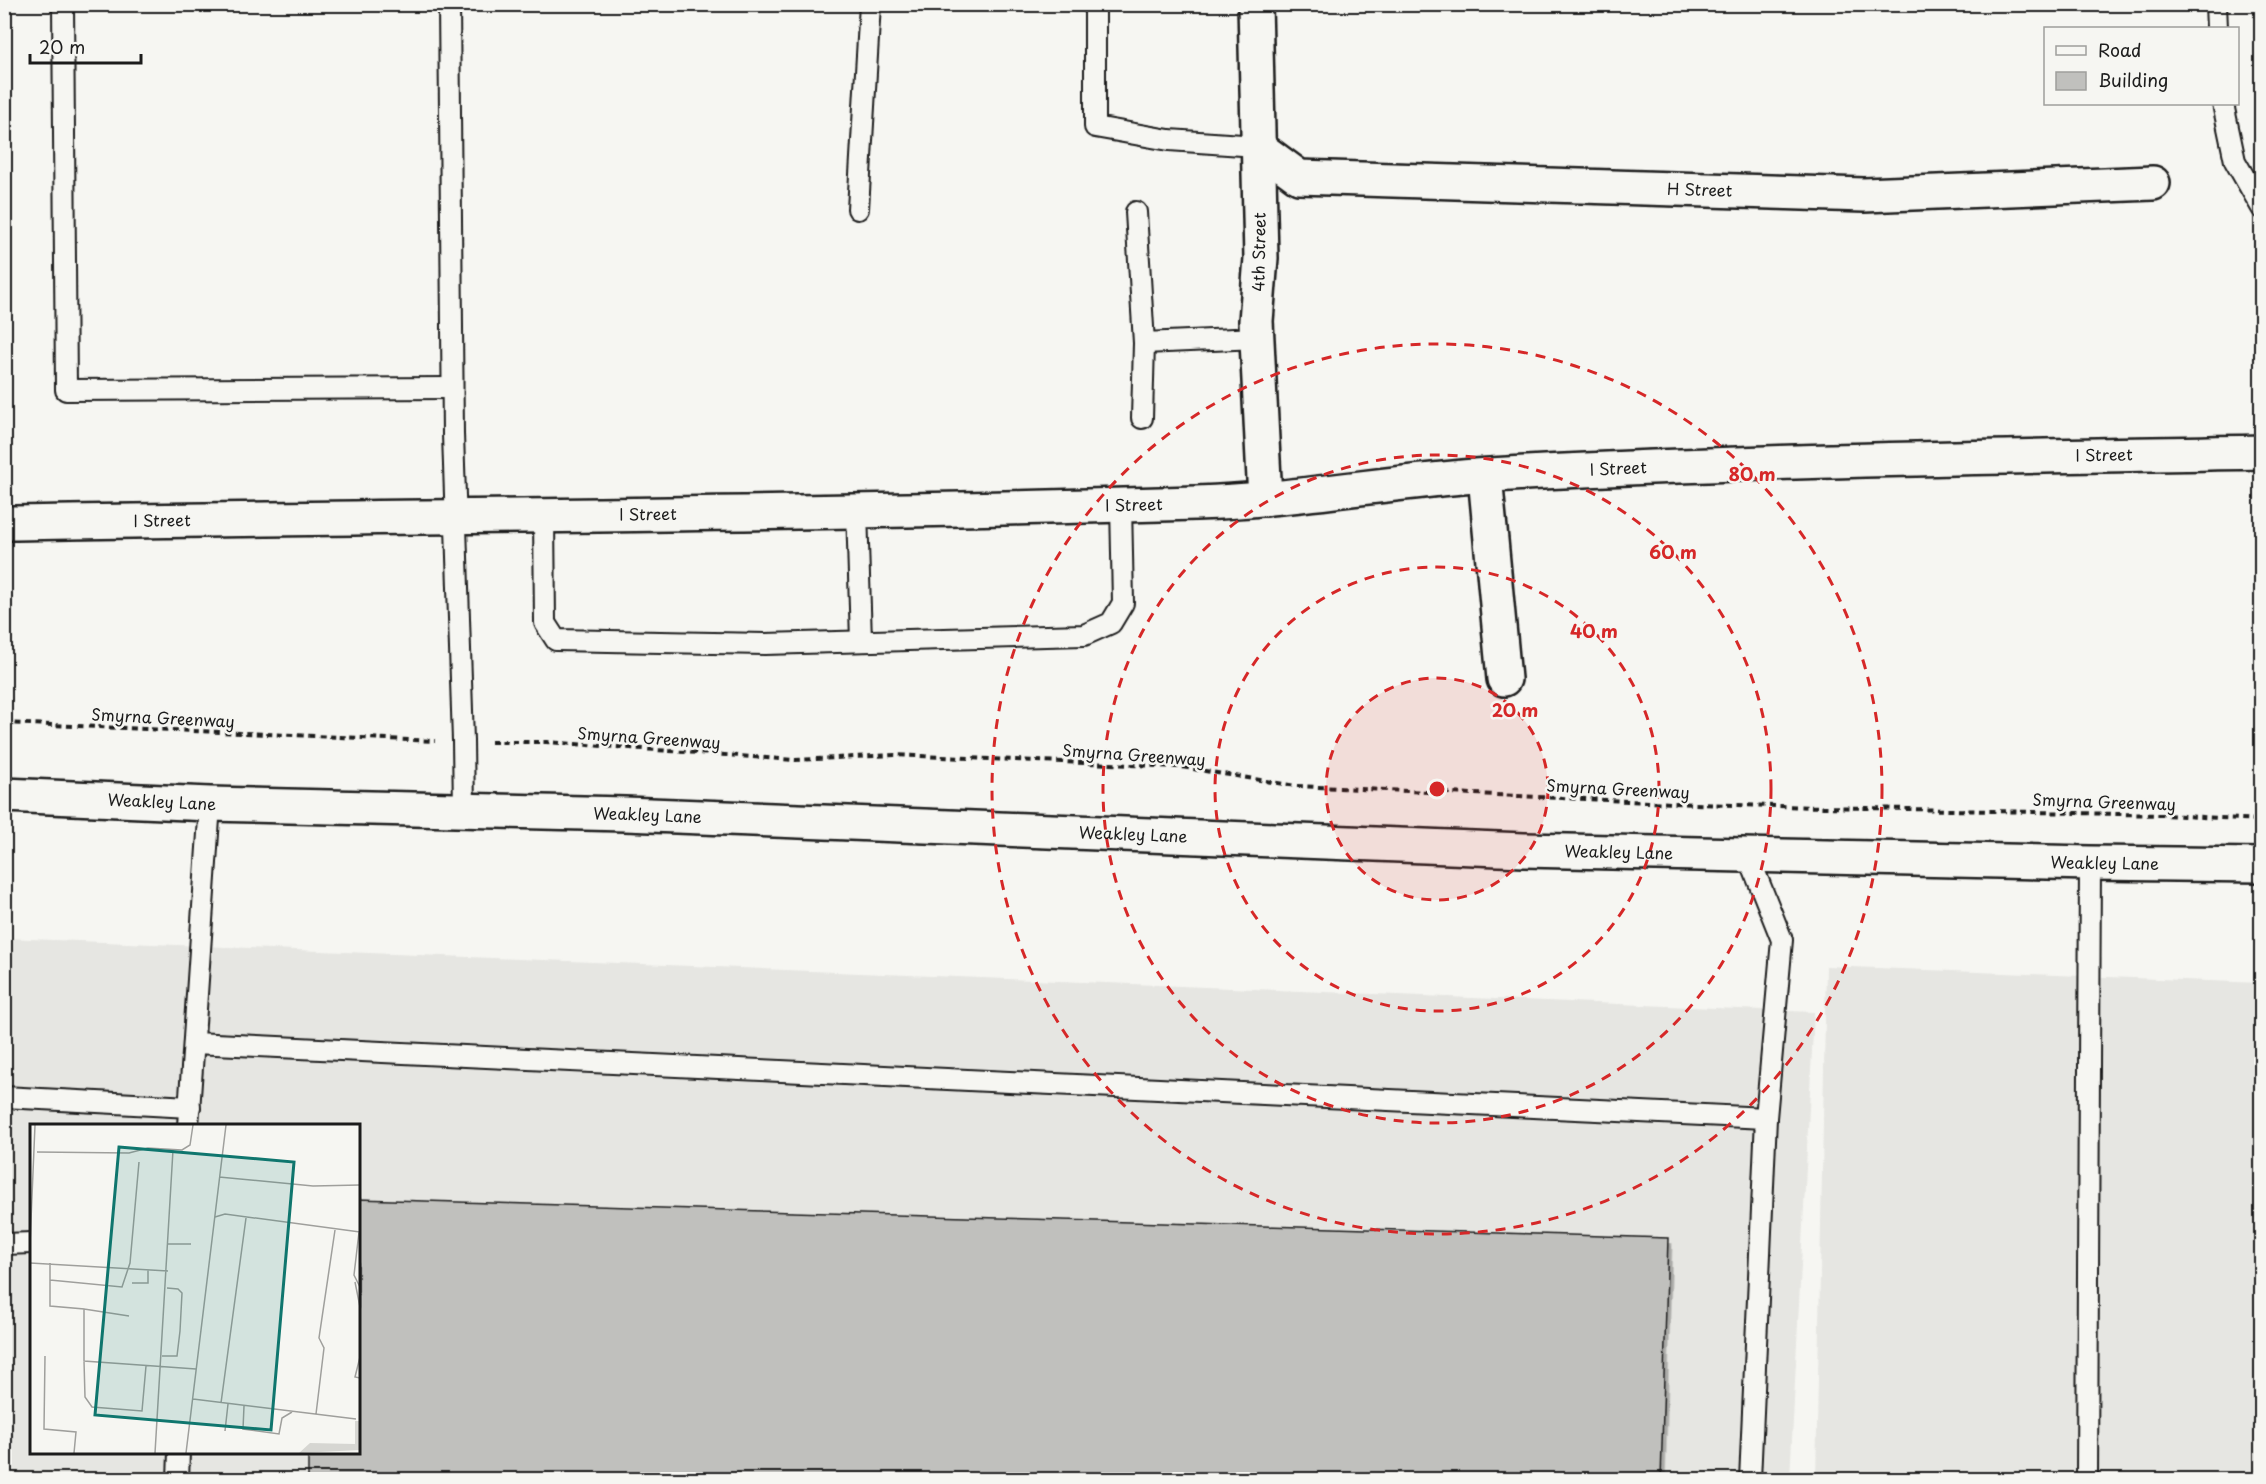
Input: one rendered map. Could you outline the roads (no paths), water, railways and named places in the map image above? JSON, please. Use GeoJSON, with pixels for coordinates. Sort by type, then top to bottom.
{"type":"FeatureCollection","features":[{"type":"Feature","properties":{"kind":"street","name":"4th Street"},"geometry":{"type":"LineString","coordinates":[[1255,4],[1257,146],[1262,258],[1256,321],[1265,499]]}},
{"type":"Feature","properties":{"kind":"street","name":"H Street"},"geometry":{"type":"LineString","coordinates":[[1257,146],[1299,177],[1864,195],[2153,183]]}},
{"type":"Feature","properties":{"kind":"street","name":"I Street"},"geometry":{"type":"LineString","coordinates":[[4,523],[1197,503],[1265,499],[1485,476],[1881,459],[2262,452]]}},
{"type":"Feature","properties":{"kind":"street"},"geometry":{"type":"LineString","coordinates":[[1485,476],[1504,679]]}},
{"type":"Feature","properties":{"kind":"street","name":"Weakley Lane"},"geometry":{"type":"LineString","coordinates":[[4,795],[210,804],[970,826],[1524,850],[2262,865]]}},
{"type":"Feature","properties":{"kind":"lane"},"geometry":{"type":"LineString","coordinates":[[63,4],[66,390],[452,388]]}},
{"type":"Feature","properties":{"kind":"lane"},"geometry":{"type":"LineString","coordinates":[[449,4],[452,388],[459,664],[464,741],[464,810]]}},
{"type":"Feature","properties":{"kind":"lane"},"geometry":{"type":"LineString","coordinates":[[858,209],[870,4]]}},
{"type":"Feature","properties":{"kind":"lane"},"geometry":{"type":"LineString","coordinates":[[1095,4],[1095,127],[1169,140],[1257,146]]}},
{"type":"Feature","properties":{"kind":"lane"},"geometry":{"type":"LineString","coordinates":[[2216,4],[2217,27]]}},
{"type":"Feature","properties":{"kind":"lane"},"geometry":{"type":"LineString","coordinates":[[2223,105],[2235,161],[2262,208]]}},
{"type":"Feature","properties":{"kind":"lane"},"geometry":{"type":"LineString","coordinates":[[1136,212],[1144,343],[1142,418]]}},
{"type":"Feature","properties":{"kind":"lane"},"geometry":{"type":"LineString","coordinates":[[1144,343],[1257,338]]}},
{"type":"Feature","properties":{"kind":"lane"},"geometry":{"type":"LineString","coordinates":[[544,514],[545,623],[556,640],[765,644],[1084,635],[1111,623],[1123,603],[1121,504]]}},
{"type":"Feature","properties":{"kind":"lane"},"geometry":{"type":"LineString","coordinates":[[858,510],[861,641]]}},
{"type":"Feature","properties":{"kind":"lane"},"geometry":{"type":"LineString","coordinates":[[4,1097],[189,1116],[210,804]]}},
{"type":"Feature","properties":{"kind":"lane"},"geometry":{"type":"LineString","coordinates":[[1748,855],[1782,940],[1766,1118],[1750,1479]]}},
{"type":"Feature","properties":{"kind":"lane"},"geometry":{"type":"LineString","coordinates":[[2087,1479],[2090,863]]}},
{"type":"Feature","properties":{"kind":"lane"},"geometry":{"type":"LineString","coordinates":[[194,1043],[1766,1118]]}},
{"type":"Feature","properties":{"kind":"lane"},"geometry":{"type":"LineString","coordinates":[[4,1244],[30,1243]]}},
{"type":"Feature","properties":{"kind":"lane"},"geometry":{"type":"LineString","coordinates":[[178,1479],[179,1454]]}}]}
